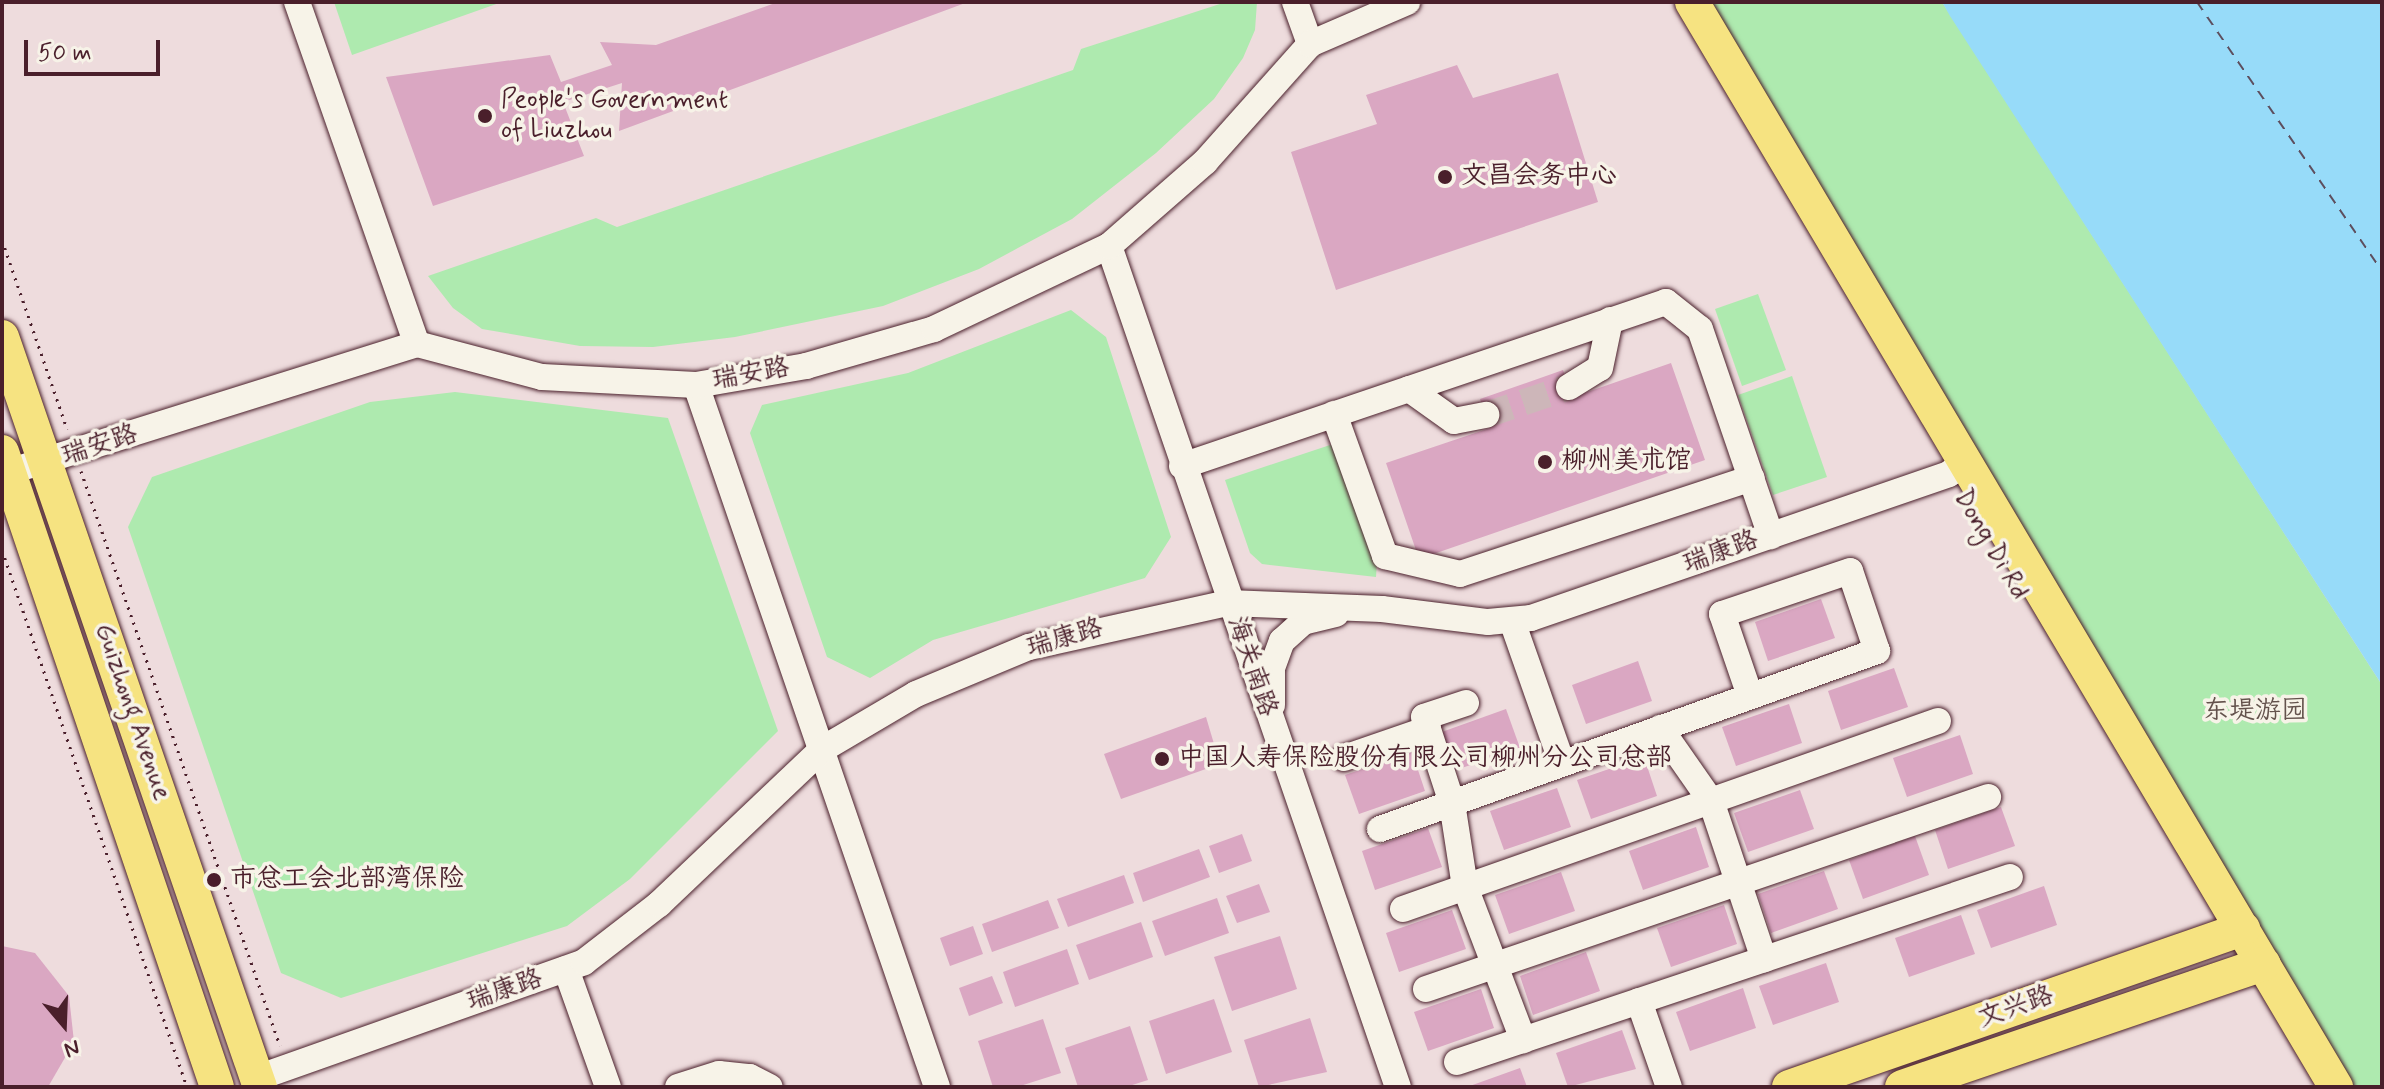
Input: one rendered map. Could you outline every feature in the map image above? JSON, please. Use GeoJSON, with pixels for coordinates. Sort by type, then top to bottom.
{"type":"FeatureCollection","features":[{"type":"Feature","properties":{"kind":"main road","name":"Dong Di Rd"},"geometry":{"type":"LineString","coordinates":[[1671,2],[1957,467]]}},
{"type":"Feature","properties":{"kind":"main road"},"geometry":{"type":"LineString","coordinates":[[1692,2],[1957,467],[2252,968],[2311,1087]]}},
{"type":"Feature","properties":{"kind":"main road","name":"Guizhong Avenue"},"geometry":{"type":"LineString","coordinates":[[2,337],[61,459],[268,1078]]}},
{"type":"Feature","properties":{"kind":"main road","name":"Guizhong Avenue"},"geometry":{"type":"LineString","coordinates":[[5,467],[217,1087]]}},
{"type":"Feature","properties":{"kind":"main road","name":"文兴路"},"geometry":{"type":"LineString","coordinates":[[1789,1087],[2232,933]]}},
{"type":"Feature","properties":{"kind":"main road"},"geometry":{"type":"LineString","coordinates":[[2252,968],[2336,1087]]}},
{"type":"Feature","properties":{"kind":"main road","name":"文兴路"},"geometry":{"type":"LineString","coordinates":[[1902,1087],[2252,968]]}},
{"type":"Feature","properties":{"kind":"street"},"geometry":{"type":"LineString","coordinates":[[297,2],[417,344]]}},
{"type":"Feature","properties":{"kind":"street"},"geometry":{"type":"LineString","coordinates":[[1295,2],[1310,44]]}},
{"type":"Feature","properties":{"kind":"street","name":"瑞安路"},"geometry":{"type":"LineString","coordinates":[[5,467],[61,459],[417,344],[542,377],[696,385],[806,366],[934,329],[1109,246],[1205,162],[1310,44],[1407,2]]}},
{"type":"Feature","properties":{"kind":"street","name":"海关南路"},"geometry":{"type":"LineString","coordinates":[[1109,246],[1228,603],[1398,1087]]}},
{"type":"Feature","properties":{"kind":"street"},"geometry":{"type":"LineString","coordinates":[[1182,466],[1666,302],[1700,329],[1771,536]]}},
{"type":"Feature","properties":{"kind":"street"},"geometry":{"type":"LineString","coordinates":[[1569,387],[1600,368],[1610,320]]}},
{"type":"Feature","properties":{"kind":"street"},"geometry":{"type":"LineString","coordinates":[[696,385],[937,1087]]}},
{"type":"Feature","properties":{"kind":"street"},"geometry":{"type":"LineString","coordinates":[[1409,389],[1454,421],[1486,415]]}},
{"type":"Feature","properties":{"kind":"street"},"geometry":{"type":"LineString","coordinates":[[1334,414],[1385,556],[1460,574],[1752,478]]}},
{"type":"Feature","properties":{"kind":"street","name":"瑞康路"},"geometry":{"type":"LineString","coordinates":[[268,1078],[566,969],[617,941],[821,750],[916,694],[1029,647],[1228,603],[1382,609],[1512,621],[1556,612],[1957,467]]}},
{"type":"Feature","properties":{"kind":"street"},"geometry":{"type":"LineString","coordinates":[[1380,829],[1877,651],[1850,571],[1722,614],[1750,696]]}},
{"type":"Feature","properties":{"kind":"street"},"geometry":{"type":"LineString","coordinates":[[1273,732],[1272,668],[1282,641],[1317,617],[1382,609]]}},
{"type":"Feature","properties":{"kind":"street"},"geometry":{"type":"LineString","coordinates":[[1512,621],[1562,763]]}},
{"type":"Feature","properties":{"kind":"street"},"geometry":{"type":"LineString","coordinates":[[1466,703],[1424,717],[1452,803],[1465,887],[1523,1040]]}},
{"type":"Feature","properties":{"kind":"street"},"geometry":{"type":"LineString","coordinates":[[1403,909],[1938,721]]}},
{"type":"Feature","properties":{"kind":"street"},"geometry":{"type":"LineString","coordinates":[[1660,728],[1711,801],[1764,959]]}},
{"type":"Feature","properties":{"kind":"street"},"geometry":{"type":"LineString","coordinates":[[1344,758],[1428,729]]}},
{"type":"Feature","properties":{"kind":"street"},"geometry":{"type":"LineString","coordinates":[[1426,989],[1988,797]]}},
{"type":"Feature","properties":{"kind":"street"},"geometry":{"type":"LineString","coordinates":[[1457,1062],[2010,877]]}},
{"type":"Feature","properties":{"kind":"street"},"geometry":{"type":"LineString","coordinates":[[566,969],[608,1087]]}},
{"type":"Feature","properties":{"kind":"street"},"geometry":{"type":"LineString","coordinates":[[1639,1001],[1669,1087]]}},
{"type":"Feature","properties":{"kind":"street"},"geometry":{"type":"LineString","coordinates":[[678,1087],[719,1074],[750,1077],[770,1087]]}},
{"type":"Feature","properties":{"kind":"path"},"geometry":{"type":"LineString","coordinates":[[2,240],[61,459],[268,1078]]}},
{"type":"Feature","properties":{"kind":"path"},"geometry":{"type":"LineString","coordinates":[[2,550],[187,1087]]}},
{"type":"Feature","properties":{"kind":"green space"},"geometry":{"type":"Polygon","coordinates":[[[334,2],[502,2],[352,55],[334,2]]]}},
{"type":"Feature","properties":{"kind":"green space"},"geometry":{"type":"Polygon","coordinates":[[[1226,2],[1257,2],[1255,30],[1243,58],[1214,99],[1156,153],[1072,219],[979,269],[883,306],[735,337],[653,347],[580,346],[482,329],[453,308],[428,276],[596,218],[617,227],[1073,70],[1081,49],[1226,2]]]}},
{"type":"Feature","properties":{"kind":"green space","name":"东堤游园"},"geometry":{"type":"Polygon","coordinates":[[[1692,2],[1942,2],[2382,685],[2382,1087],[2336,1087],[1692,2]]]}},
{"type":"Feature","properties":{"kind":"green space"},"geometry":{"type":"Polygon","coordinates":[[[1758,294],[1786,370],[1742,386],[1715,309],[1758,294]]]}},
{"type":"Feature","properties":{"kind":"green space"},"geometry":{"type":"Polygon","coordinates":[[[1071,310],[1106,337],[1171,537],[1145,578],[933,640],[870,678],[827,657],[750,433],[762,405],[908,373],[1071,310]]]}},
{"type":"Feature","properties":{"kind":"green space"},"geometry":{"type":"Polygon","coordinates":[[[1792,376],[1827,477],[1773,495],[1738,395],[1792,376]]]}},
{"type":"Feature","properties":{"kind":"green space"},"geometry":{"type":"Polygon","coordinates":[[[455,392],[668,418],[778,731],[630,879],[567,926],[341,998],[281,973],[128,527],[152,477],[370,402],[455,392]]]}},
{"type":"Feature","properties":{"kind":"green space"},"geometry":{"type":"Polygon","coordinates":[[[1336,443],[1377,560],[1376,577],[1262,564],[1250,553],[1225,480],[1336,443]]]}},
{"type":"Feature","properties":{"kind":"water"},"geometry":{"type":"Polygon","coordinates":[[[1942,2],[2382,2],[2382,685],[1950,16],[1942,2]]]}},
{"type":"Feature","properties":{"kind":"building","name":"People's Government of Liuzhou"},"geometry":{"type":"Polygon","coordinates":[[[778,2],[968,2],[619,131],[622,83],[563,102],[584,156],[433,206],[386,77],[550,55],[561,82],[612,65],[600,42],[656,45],[778,2]]]}},
{"type":"Feature","properties":{"kind":"building","name":"文昌会务中心"},"geometry":{"type":"Polygon","coordinates":[[[1457,65],[1473,98],[1558,73],[1598,202],[1336,290],[1291,152],[1377,124],[1366,95],[1457,65]]]}},
{"type":"Feature","properties":{"kind":"building","name":"柳州美术馆"},"geometry":{"type":"Polygon","coordinates":[[[1671,363],[1705,460],[1419,559],[1386,463],[1490,428],[1480,399],[1563,370],[1573,397],[1671,363]]]}},
{"type":"Feature","properties":{"kind":"building"},"geometry":{"type":"Polygon","coordinates":[[[1821,599],[1835,638],[1768,661],[1755,622],[1821,599]]]}},
{"type":"Feature","properties":{"kind":"building"},"geometry":{"type":"Polygon","coordinates":[[[1638,661],[1652,701],[1586,724],[1572,685],[1638,661]]]}},
{"type":"Feature","properties":{"kind":"building"},"geometry":{"type":"Polygon","coordinates":[[[1894,668],[1908,707],[1841,730],[1828,691],[1894,668]]]}},
{"type":"Feature","properties":{"kind":"building"},"geometry":{"type":"Polygon","coordinates":[[[1789,704],[1802,743],[1736,766],[1722,727],[1789,704]]]}},
{"type":"Feature","properties":{"kind":"building"},"geometry":{"type":"Polygon","coordinates":[[[1506,709],[1520,748],[1453,771],[1439,733],[1506,709]]]}},
{"type":"Feature","properties":{"kind":"building","name":"中国人寿保险股份有限公司柳州分公司总部"},"geometry":{"type":"Polygon","coordinates":[[[1206,717],[1220,764],[1121,799],[1104,754],[1206,717]]]}},
{"type":"Feature","properties":{"kind":"building"},"geometry":{"type":"Polygon","coordinates":[[[1960,735],[1973,774],[1907,797],[1893,758],[1960,735]]]}},
{"type":"Feature","properties":{"kind":"building"},"geometry":{"type":"Polygon","coordinates":[[[1412,752],[1425,791],[1359,814],[1345,775],[1412,752]]]}},
{"type":"Feature","properties":{"kind":"building"},"geometry":{"type":"Polygon","coordinates":[[[1644,757],[1657,796],[1591,819],[1577,780],[1644,757]]]}},
{"type":"Feature","properties":{"kind":"building"},"geometry":{"type":"Polygon","coordinates":[[[1557,788],[1571,827],[1504,850],[1490,811],[1557,788]]]}},
{"type":"Feature","properties":{"kind":"building"},"geometry":{"type":"Polygon","coordinates":[[[1800,790],[1814,829],[1748,852],[1734,813],[1800,790]]]}},
{"type":"Feature","properties":{"kind":"building"},"geometry":{"type":"Polygon","coordinates":[[[2001,807],[2015,846],[1948,869],[1935,830],[2001,807]]]}},
{"type":"Feature","properties":{"kind":"building"},"geometry":{"type":"Polygon","coordinates":[[[1696,827],[1709,867],[1643,890],[1629,851],[1696,827]]]}},
{"type":"Feature","properties":{"kind":"building"},"geometry":{"type":"Polygon","coordinates":[[[1428,828],[1442,867],[1375,890],[1362,851],[1428,828]]]}},
{"type":"Feature","properties":{"kind":"building"},"geometry":{"type":"Polygon","coordinates":[[[1242,834],[1252,861],[1219,873],[1209,846],[1242,834]]]}},
{"type":"Feature","properties":{"kind":"building"},"geometry":{"type":"Polygon","coordinates":[[[1915,836],[1929,875],[1863,899],[1849,860],[1915,836]]]}},
{"type":"Feature","properties":{"kind":"building"},"geometry":{"type":"Polygon","coordinates":[[[1199,849],[1210,877],[1143,902],[1133,873],[1199,849]]]}},
{"type":"Feature","properties":{"kind":"building"},"geometry":{"type":"Polygon","coordinates":[[[1824,871],[1838,909],[1771,933],[1758,894],[1824,871]]]}},
{"type":"Feature","properties":{"kind":"building"},"geometry":{"type":"Polygon","coordinates":[[[1561,872],[1575,911],[1509,934],[1495,895],[1561,872]]]}},
{"type":"Feature","properties":{"kind":"building"},"geometry":{"type":"Polygon","coordinates":[[[1124,875],[1134,903],[1068,927],[1057,899],[1124,875]]]}},
{"type":"Feature","properties":{"kind":"building"},"geometry":{"type":"Polygon","coordinates":[[[1259,884],[1270,912],[1237,923],[1226,896],[1259,884]]]}},
{"type":"Feature","properties":{"kind":"building"},"geometry":{"type":"Polygon","coordinates":[[[2044,886],[2057,925],[1991,948],[1977,910],[2044,886]]]}},
{"type":"Feature","properties":{"kind":"building"},"geometry":{"type":"Polygon","coordinates":[[[1217,898],[1229,933],[1165,956],[1152,921],[1217,898]]]}},
{"type":"Feature","properties":{"kind":"building"},"geometry":{"type":"Polygon","coordinates":[[[1048,900],[1059,928],[992,952],[982,924],[1048,900]]]}},
{"type":"Feature","properties":{"kind":"building"},"geometry":{"type":"Polygon","coordinates":[[[1724,905],[1737,944],[1671,967],[1657,928],[1724,905]]]}},
{"type":"Feature","properties":{"kind":"building"},"geometry":{"type":"Polygon","coordinates":[[[1452,910],[1466,949],[1399,972],[1386,933],[1452,910]]]}},
{"type":"Feature","properties":{"kind":"building"},"geometry":{"type":"Polygon","coordinates":[[[1961,915],[1975,954],[1909,977],[1895,938],[1961,915]]]}},
{"type":"Feature","properties":{"kind":"building"},"geometry":{"type":"Polygon","coordinates":[[[1141,922],[1153,957],[1089,980],[1076,945],[1141,922]]]}},
{"type":"Feature","properties":{"kind":"building"},"geometry":{"type":"Polygon","coordinates":[[[973,926],[983,954],[950,966],[940,938],[973,926]]]}},
{"type":"Feature","properties":{"kind":"building"},"geometry":{"type":"Polygon","coordinates":[[[1280,936],[1297,989],[1232,1011],[1214,957],[1280,936]]]}},
{"type":"Feature","properties":{"kind":"building"},"geometry":{"type":"Polygon","coordinates":[[[2,946],[35,953],[69,996],[74,1042],[48,1087],[2,1087],[2,946]]]}},
{"type":"Feature","properties":{"kind":"building"},"geometry":{"type":"Polygon","coordinates":[[[1067,949],[1079,984],[1015,1007],[1003,972],[1067,949]]]}},
{"type":"Feature","properties":{"kind":"building"},"geometry":{"type":"Polygon","coordinates":[[[1586,952],[1600,991],[1533,1015],[1520,976],[1586,952]]]}},
{"type":"Feature","properties":{"kind":"building"},"geometry":{"type":"Polygon","coordinates":[[[1826,963],[1839,1002],[1773,1025],[1759,986],[1826,963]]]}},
{"type":"Feature","properties":{"kind":"building"},"geometry":{"type":"Polygon","coordinates":[[[992,976],[1003,1003],[969,1016],[959,988],[992,976]]]}},
{"type":"Feature","properties":{"kind":"building"},"geometry":{"type":"Polygon","coordinates":[[[1743,988],[1756,1028],[1690,1051],[1676,1012],[1743,988]]]}},
{"type":"Feature","properties":{"kind":"building"},"geometry":{"type":"Polygon","coordinates":[[[1481,989],[1494,1028],[1428,1051],[1414,1012],[1481,989]]]}},
{"type":"Feature","properties":{"kind":"building"},"geometry":{"type":"Polygon","coordinates":[[[1214,999],[1232,1052],[1166,1074],[1149,1021],[1214,999]]]}},
{"type":"Feature","properties":{"kind":"building"},"geometry":{"type":"Polygon","coordinates":[[[1310,1018],[1327,1072],[1259,1087],[1244,1040],[1310,1018]]]}},
{"type":"Feature","properties":{"kind":"building"},"geometry":{"type":"Polygon","coordinates":[[[1043,1019],[1061,1073],[1017,1087],[993,1087],[978,1041],[1043,1019]]]}},
{"type":"Feature","properties":{"kind":"building"},"geometry":{"type":"Polygon","coordinates":[[[1130,1026],[1148,1080],[1126,1087],[1078,1087],[1065,1048],[1130,1026]]]}},
{"type":"Feature","properties":{"kind":"building"},"geometry":{"type":"Polygon","coordinates":[[[1622,1030],[1636,1069],[1568,1087],[1556,1053],[1622,1030]]]}},
{"type":"Feature","properties":{"kind":"building"},"geometry":{"type":"Polygon","coordinates":[[[1520,1068],[1527,1087],[1467,1087],[1520,1068]]]}},
{"type":"Feature","properties":{"kind":"ferry route"},"geometry":{"type":"LineString","coordinates":[[2197,2],[2382,271]]}},
{"type":"Feature","properties":{"kind":"tunnel"},"geometry":{"type":"LineString","coordinates":[[1486,415],[1569,387]]}},
{"type":"Feature","properties":{"kind":"place","name":"People's Government of Liuzhou"},"geometry":{"type":"Point","coordinates":[485,116]}},
{"type":"Feature","properties":{"kind":"place","name":"文昌会务中心"},"geometry":{"type":"Point","coordinates":[1445,177]}},
{"type":"Feature","properties":{"kind":"place","name":"柳州美术馆"},"geometry":{"type":"Point","coordinates":[1545,462]}},
{"type":"Feature","properties":{"kind":"place","name":"中国人寿保险股份有限公司柳州分公司总部"},"geometry":{"type":"Point","coordinates":[1162,759]}},
{"type":"Feature","properties":{"kind":"place","name":"市总工会北部湾保险"},"geometry":{"type":"Point","coordinates":[214,880]}}]}
